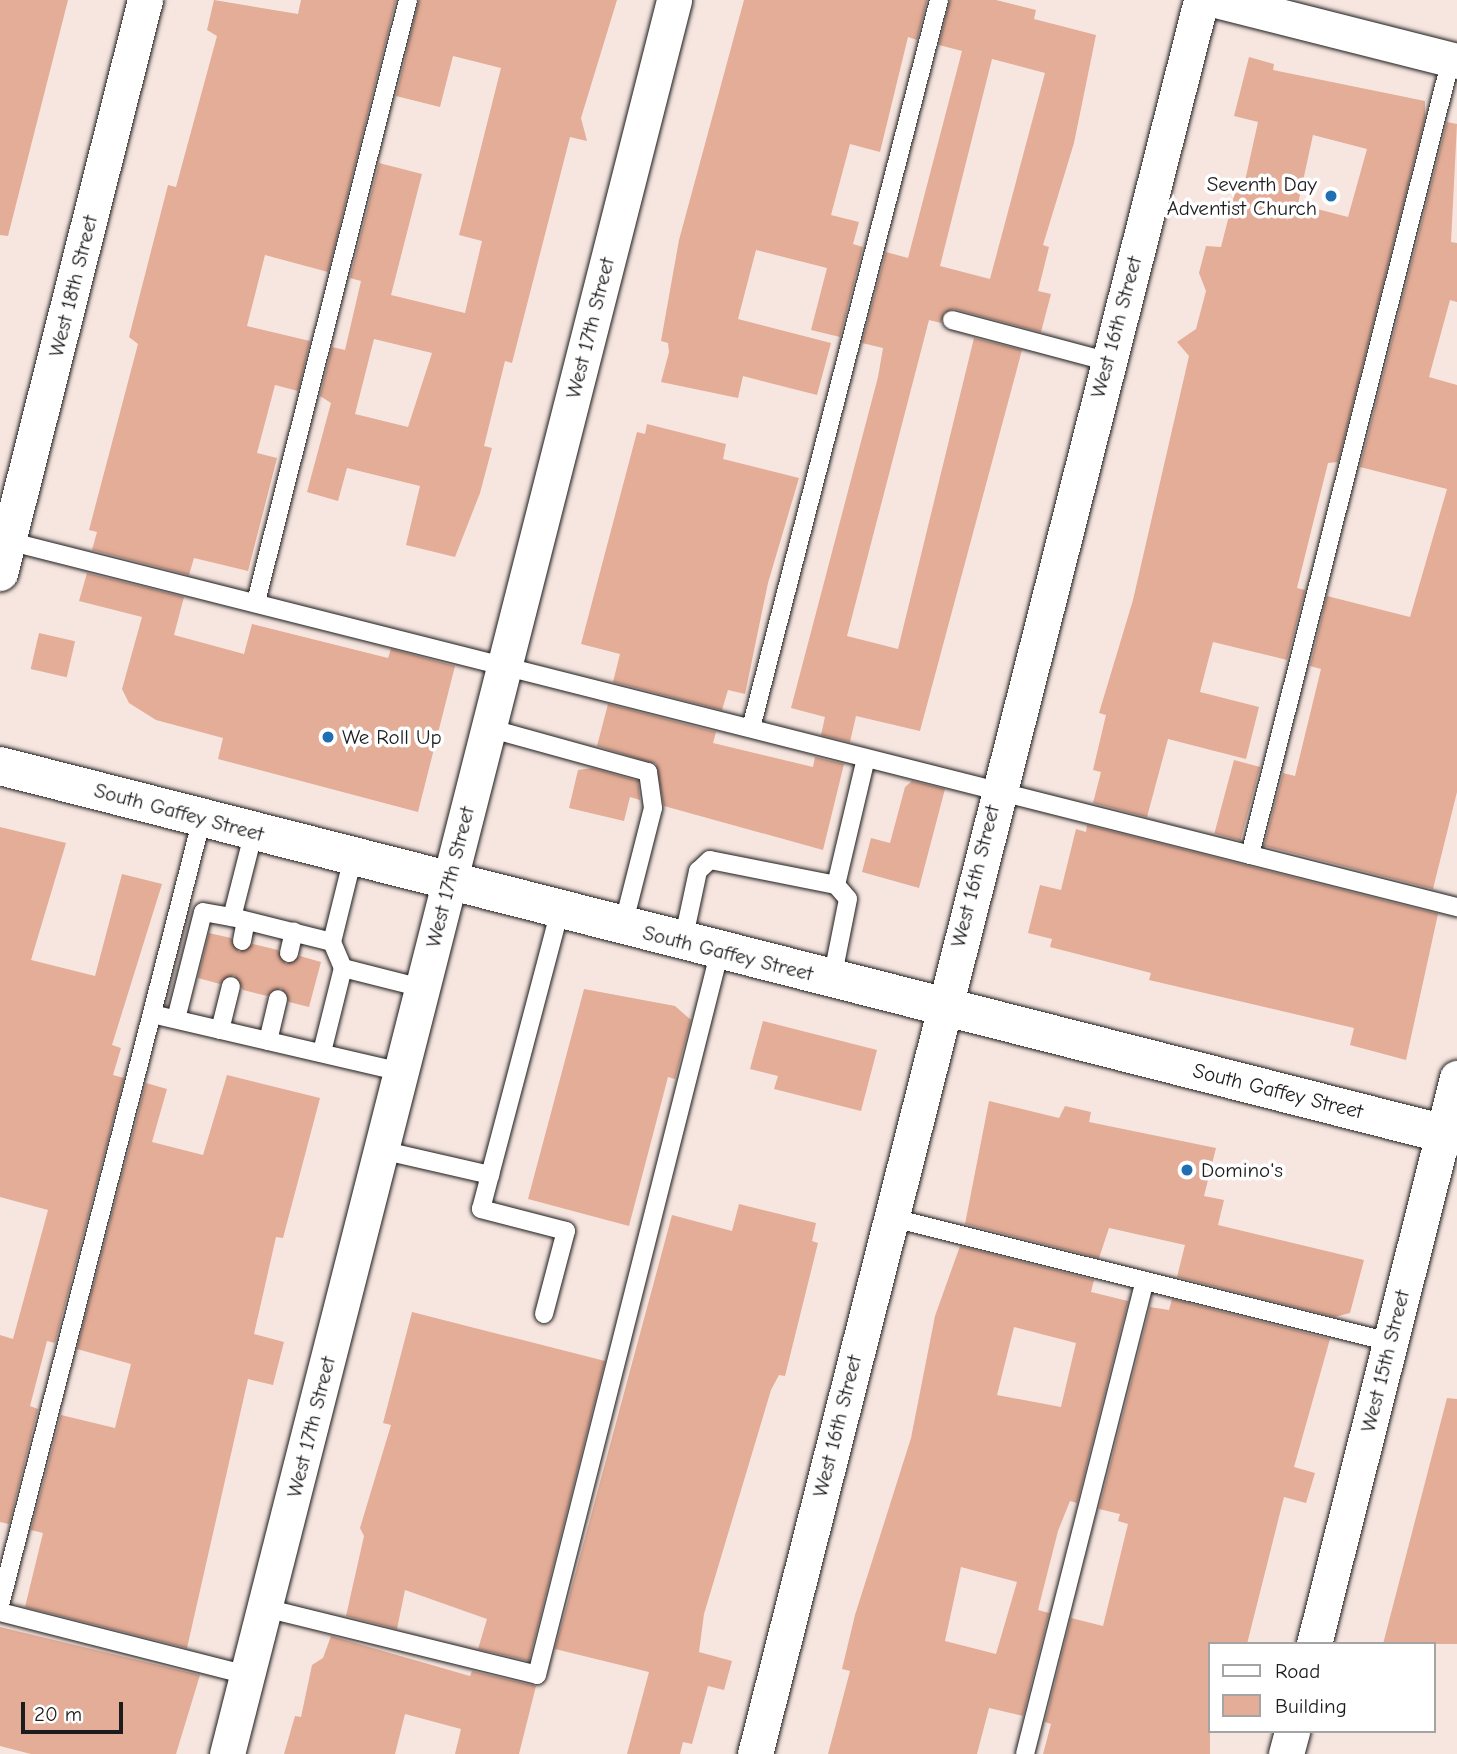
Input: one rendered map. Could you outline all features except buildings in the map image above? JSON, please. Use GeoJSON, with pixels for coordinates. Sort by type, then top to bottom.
{"type":"FeatureCollection","features":[{"type":"Feature","properties":{"kind":"main road","name":"South Gaffey Street"},"geometry":{"type":"LineString","coordinates":[[0,766],[1450,1135]]}},
{"type":"Feature","properties":{"kind":"street","name":"West 18th Street"},"geometry":{"type":"LineString","coordinates":[[4,557],[145,0]]}},
{"type":"Feature","properties":{"kind":"street","name":"West 17th Street"},"geometry":{"type":"LineString","coordinates":[[227,1754],[674,0]]}},
{"type":"Feature","properties":{"kind":"street","name":"West 16th Street"},"geometry":{"type":"LineString","coordinates":[[755,1754],[1106,361],[1201,0]]}},
{"type":"Feature","properties":{"kind":"street"},"geometry":{"type":"LineString","coordinates":[[1216,0],[1454,60]]}},
{"type":"Feature","properties":{"kind":"street","name":"West 15th Street"},"geometry":{"type":"LineString","coordinates":[[1315,1642],[1390,1342],[1450,1135],[1457,1078]]}},
{"type":"Feature","properties":{"kind":"street"},"geometry":{"type":"LineString","coordinates":[[1286,1754],[1291,1733]]}},
{"type":"Feature","properties":{"kind":"lane"},"geometry":{"type":"LineString","coordinates":[[256,602],[408,0]]}},
{"type":"Feature","properties":{"kind":"lane"},"geometry":{"type":"LineString","coordinates":[[751,728],[939,0]]}},
{"type":"Feature","properties":{"kind":"lane"},"geometry":{"type":"LineString","coordinates":[[1250,855],[1454,60]]}},
{"type":"Feature","properties":{"kind":"lane"},"geometry":{"type":"LineString","coordinates":[[952,320],[1106,361]]}},
{"type":"Feature","properties":{"kind":"lane"},"geometry":{"type":"LineString","coordinates":[[4,557],[256,602],[1457,907]]}},
{"type":"Feature","properties":{"kind":"lane"},"geometry":{"type":"LineString","coordinates":[[488,729],[648,772],[653,808],[623,926]]}},
{"type":"Feature","properties":{"kind":"lane"},"geometry":{"type":"LineString","coordinates":[[836,885],[866,758]]}},
{"type":"Feature","properties":{"kind":"lane"},"geometry":{"type":"LineString","coordinates":[[0,1605],[202,818]]}},
{"type":"Feature","properties":{"kind":"lane"},"geometry":{"type":"LineString","coordinates":[[242,941],[239,919],[254,831]]}},
{"type":"Feature","properties":{"kind":"lane"},"geometry":{"type":"LineString","coordinates":[[322,1052],[343,968],[332,942],[353,857]]}},
{"type":"Feature","properties":{"kind":"lane"},"geometry":{"type":"LineString","coordinates":[[683,941],[698,871],[710,860],[836,885],[848,899],[832,979]]}},
{"type":"Feature","properties":{"kind":"lane"},"geometry":{"type":"LineString","coordinates":[[544,1314],[566,1231],[481,1209],[560,910]]}},
{"type":"Feature","properties":{"kind":"lane"},"geometry":{"type":"LineString","coordinates":[[176,1019],[203,912],[332,942]]}},
{"type":"Feature","properties":{"kind":"lane"},"geometry":{"type":"LineString","coordinates":[[289,953],[294,932]]}},
{"type":"Feature","properties":{"kind":"lane"},"geometry":{"type":"LineString","coordinates":[[265,1608],[537,1675],[720,950]]}},
{"type":"Feature","properties":{"kind":"lane"},"geometry":{"type":"LineString","coordinates":[[343,968],[422,988]]}},
{"type":"Feature","properties":{"kind":"lane"},"geometry":{"type":"LineString","coordinates":[[220,1030],[231,986]]}},
{"type":"Feature","properties":{"kind":"lane"},"geometry":{"type":"LineString","coordinates":[[268,1041],[278,999]]}},
{"type":"Feature","properties":{"kind":"lane"},"geometry":{"type":"LineString","coordinates":[[152,1014],[401,1072]]}},
{"type":"Feature","properties":{"kind":"lane"},"geometry":{"type":"LineString","coordinates":[[381,1150],[490,1175]]}},
{"type":"Feature","properties":{"kind":"lane"},"geometry":{"type":"LineString","coordinates":[[889,1217],[1390,1342]]}},
{"type":"Feature","properties":{"kind":"lane"},"geometry":{"type":"LineString","coordinates":[[1025,1754],[1145,1281]]}},
{"type":"Feature","properties":{"kind":"lane"},"geometry":{"type":"LineString","coordinates":[[0,1612],[247,1675]]}},
{"type":"Feature","properties":{"kind":"place","name":"Seventh Day Adventist Church"},"geometry":{"type":"Point","coordinates":[1331,196]}},
{"type":"Feature","properties":{"kind":"place","name":"We Roll Up"},"geometry":{"type":"Point","coordinates":[328,737]}},
{"type":"Feature","properties":{"kind":"place","name":"Domino's"},"geometry":{"type":"Point","coordinates":[1187,1170]}}]}
